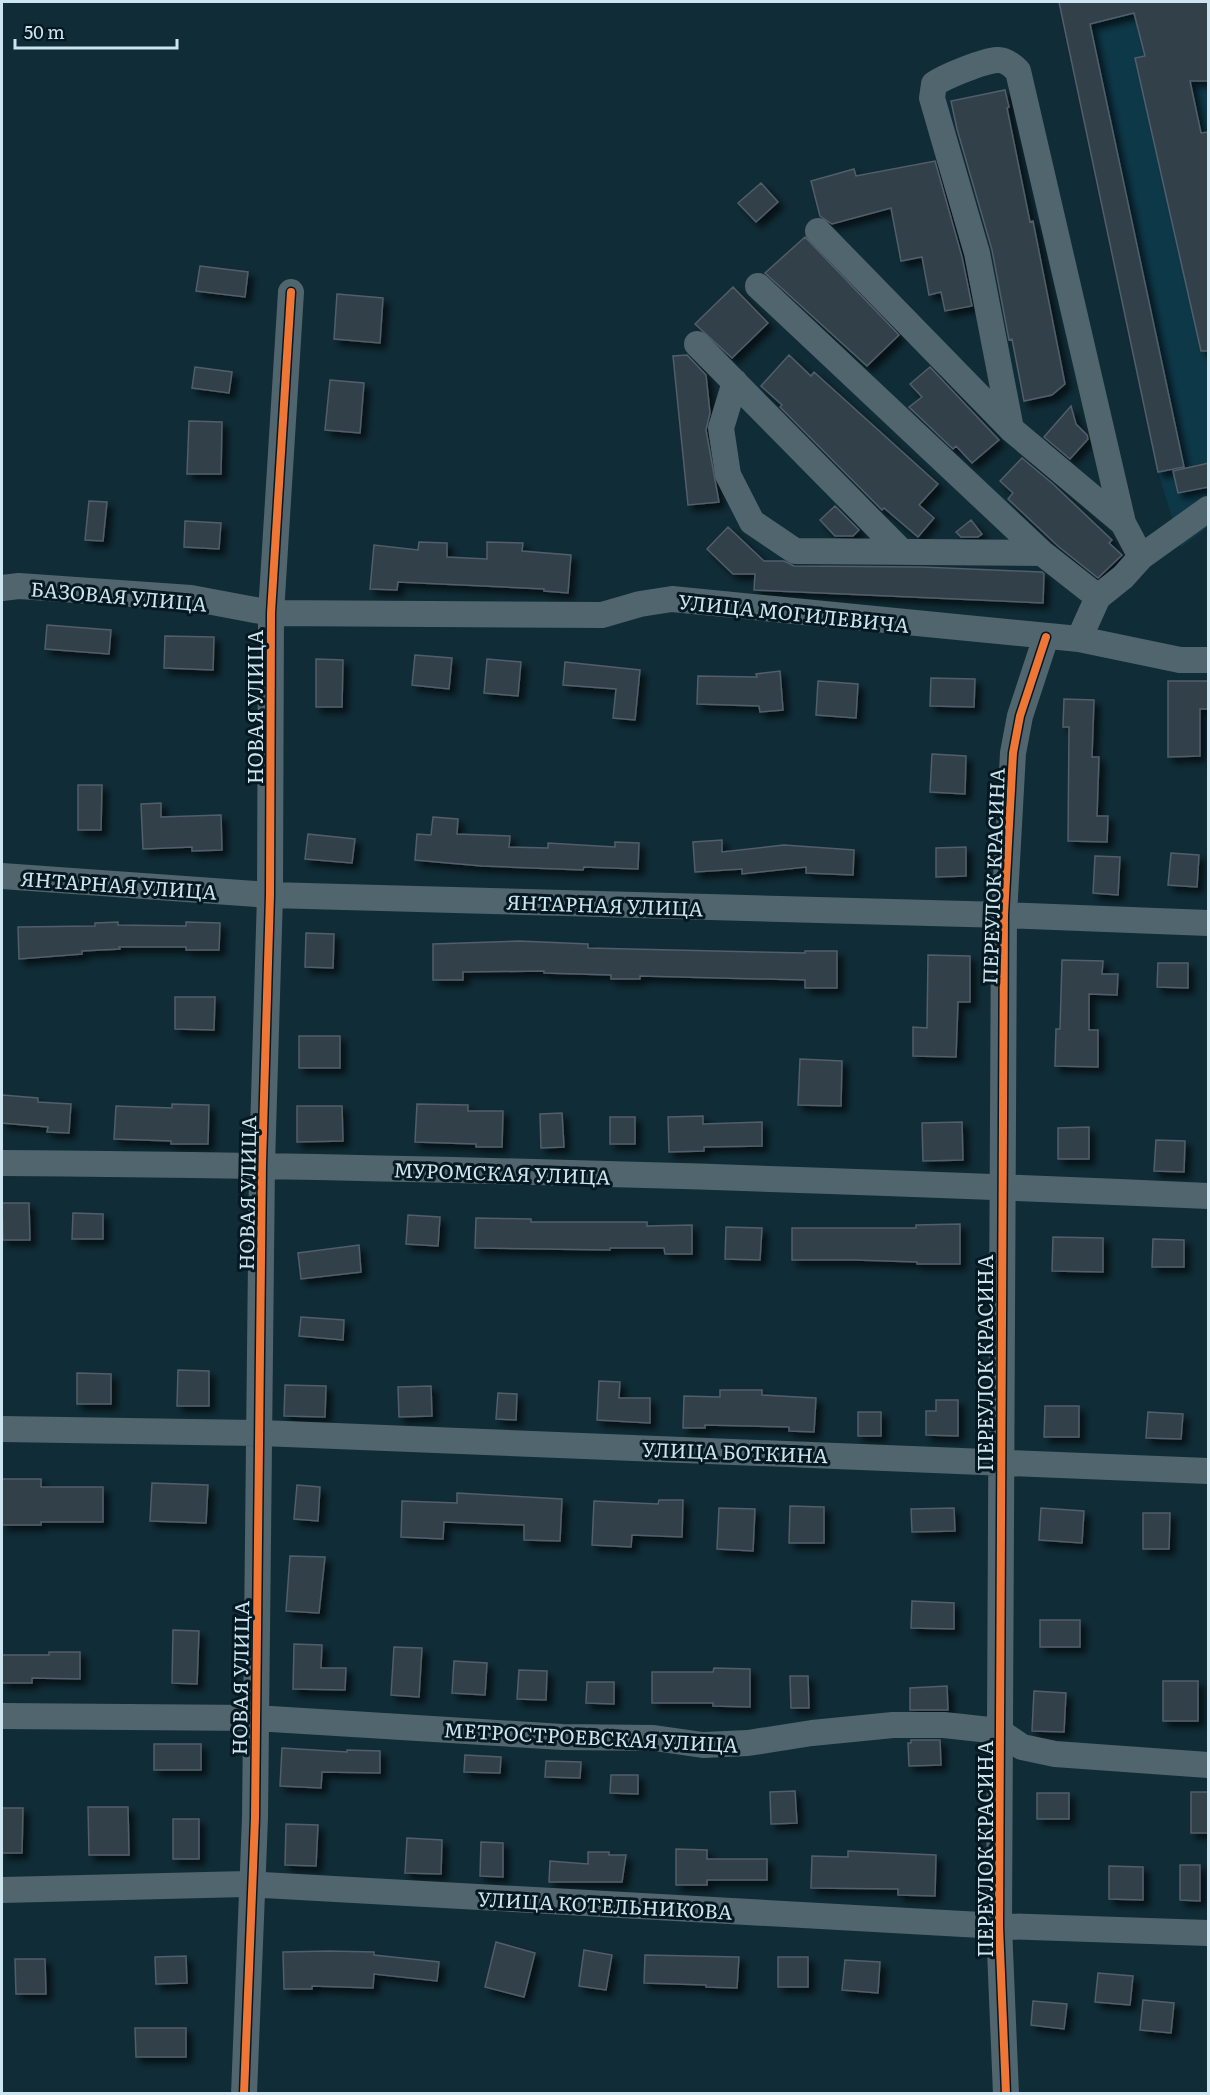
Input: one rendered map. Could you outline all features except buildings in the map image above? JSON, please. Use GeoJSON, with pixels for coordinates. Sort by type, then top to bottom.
{"type":"FeatureCollection","features":[{"type":"Feature","properties":{"kind":"street"},"geometry":{"type":"LineString","coordinates":[[1011,429],[977,253],[932,98],[934,84],[947,76],[999,60],[1010,64],[1018,71],[1123,523],[1141,557]]}},
{"type":"Feature","properties":{"kind":"street"},"geometry":{"type":"LineString","coordinates":[[818,231],[1011,429],[1123,523]]}},
{"type":"Feature","properties":{"kind":"street"},"geometry":{"type":"LineString","coordinates":[[758,286],[1042,553],[1098,597]]}},
{"type":"Feature","properties":{"kind":"street","name":"НОВАЯ УЛИЦА"},"geometry":{"type":"LineString","coordinates":[[244,2094],[255,1818],[261,1433],[262,1165],[270,895],[271,614],[291,292]]}},
{"type":"Feature","properties":{"kind":"street"},"geometry":{"type":"LineString","coordinates":[[697,344],[902,551]]}},
{"type":"Feature","properties":{"kind":"street"},"geometry":{"type":"LineString","coordinates":[[735,382],[721,428],[728,475],[752,522],[795,551],[1042,553]]}},
{"type":"Feature","properties":{"kind":"street"},"geometry":{"type":"LineString","coordinates":[[1079,639],[1098,597],[1123,577],[1141,557],[1209,509]]}},
{"type":"Feature","properties":{"kind":"street","name":"БАЗОВАЯ УЛИЦА"},"geometry":{"type":"LineString","coordinates":[[2,588],[19,586],[190,598],[271,614]]}},
{"type":"Feature","properties":{"kind":"street","name":"УЛИЦА МОГИЛЕВИЧА"},"geometry":{"type":"LineString","coordinates":[[271,614],[602,615],[640,604],[672,599],[1079,639],[1180,660],[1209,660]]}},
{"type":"Feature","properties":{"kind":"street","name":"ПЕРЕУЛОК КРАСИНА"},"geometry":{"type":"LineString","coordinates":[[1006,2094],[999,1926],[1004,915],[1013,753],[1020,716],[1046,637]]}},
{"type":"Feature","properties":{"kind":"street","name":"ЯНТАРНАЯ УЛИЦА"},"geometry":{"type":"LineString","coordinates":[[2,876],[270,895],[1004,915],[1209,923]]}},
{"type":"Feature","properties":{"kind":"street","name":"МУРОМСКАЯ УЛИЦА"},"geometry":{"type":"LineString","coordinates":[[2,1163],[262,1165],[1002,1187],[1209,1196]]}},
{"type":"Feature","properties":{"kind":"street","name":"УЛИЦА БОТКИНА"},"geometry":{"type":"LineString","coordinates":[[2,1429],[261,1433],[1209,1471]]}},
{"type":"Feature","properties":{"kind":"street","name":"МЕТРОСТРОЕВСКАЯ УЛИЦА"},"geometry":{"type":"LineString","coordinates":[[2,1716],[255,1718],[563,1737],[654,1738],[703,1745],[748,1743],[812,1733],[893,1725],[944,1725],[999,1731],[1022,1747],[1055,1754],[1209,1765]]}},
{"type":"Feature","properties":{"kind":"street","name":"УЛИЦА КОТЕЛЬНИКОВА"},"geometry":{"type":"LineString","coordinates":[[2,1890],[252,1885],[999,1926],[1209,1933]]}},
{"type":"Feature","properties":{"kind":"shaded area"},"geometry":{"type":"Polygon","coordinates":[[[1059,2],[1208,2],[1208,527],[1181,547],[1158,472],[1059,2]]]}},
{"type":"Feature","properties":{"kind":"cycle path"},"geometry":{"type":"LineString","coordinates":[[244,2094],[255,1818],[262,1165],[270,895],[271,613],[291,292]]}},
{"type":"Feature","properties":{"kind":"cycle path"},"geometry":{"type":"LineString","coordinates":[[1006,2094],[999,1926],[1004,915],[1013,753],[1020,716],[1046,637]]}}]}
